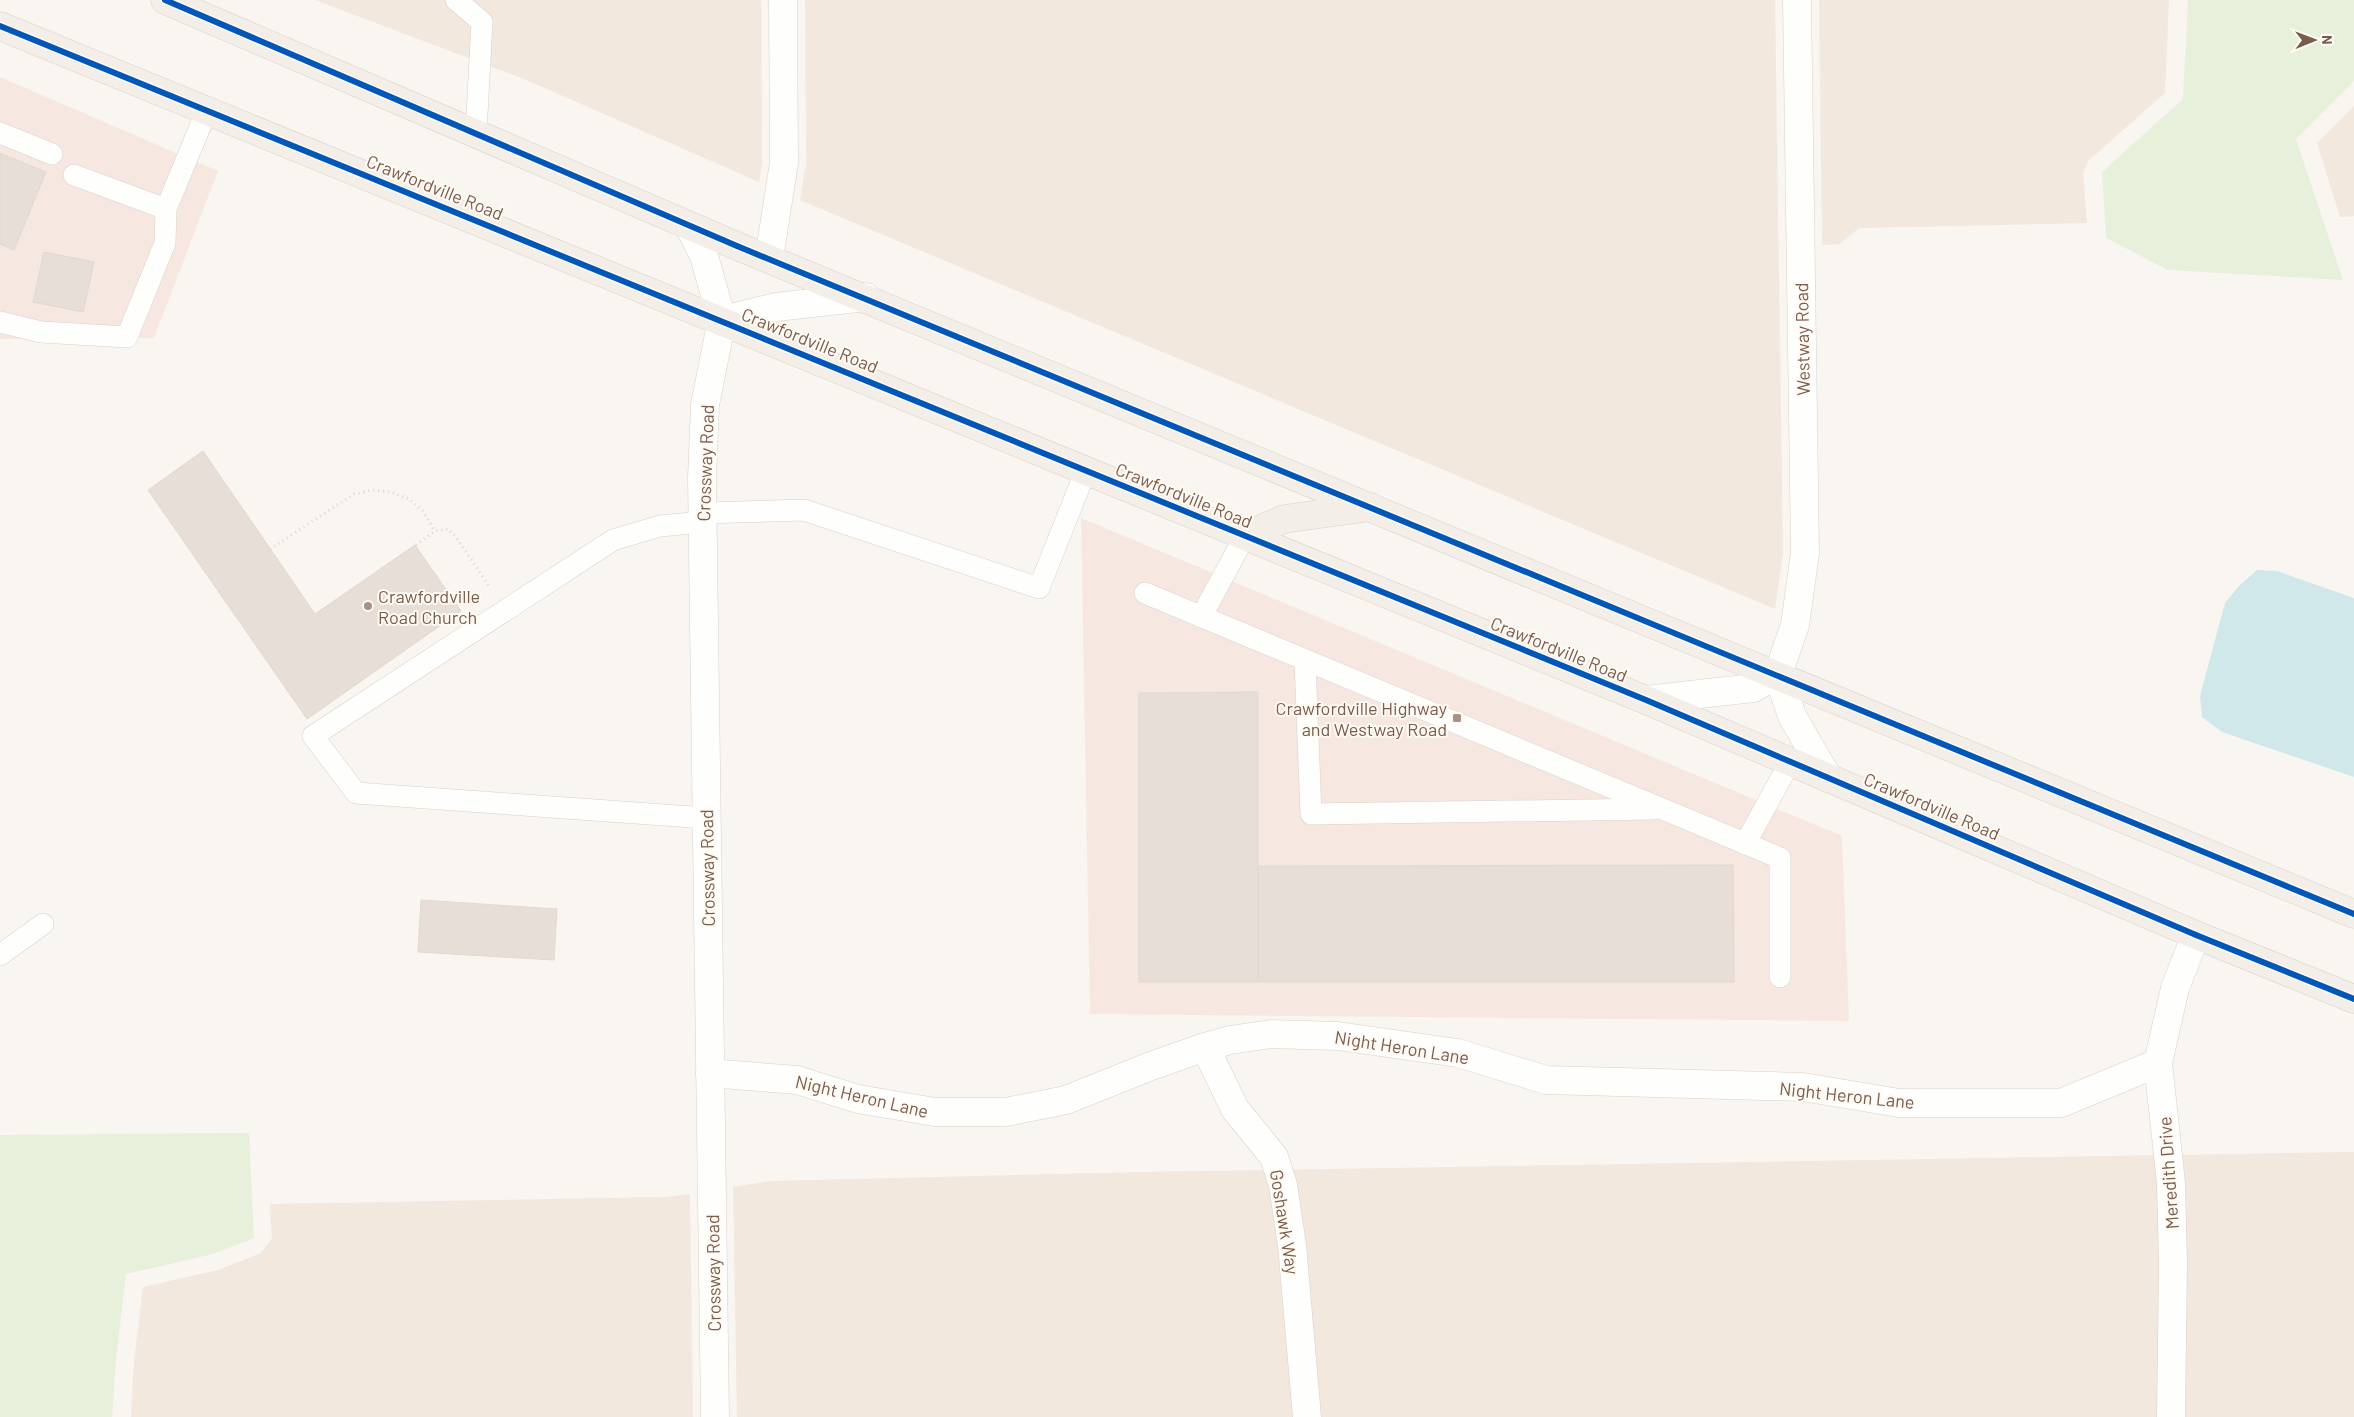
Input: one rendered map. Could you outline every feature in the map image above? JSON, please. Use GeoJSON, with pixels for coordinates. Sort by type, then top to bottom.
{"type":"FeatureCollection","features":[{"type":"Feature","properties":{"kind":"main road"},"geometry":{"type":"LineString","coordinates":[[165,0],[689,226],[866,297],[2354,914]]}},
{"type":"Feature","properties":{"kind":"main road","name":"Crawfordville Road"},"geometry":{"type":"LineString","coordinates":[[0,26],[722,320],[1646,700],[2196,934],[2354,999]]}},
{"type":"Feature","properties":{"kind":"main road"},"geometry":{"type":"LineString","coordinates":[[1245,536],[1284,519],[1372,507]]}},
{"type":"Feature","properties":{"kind":"street"},"geometry":{"type":"LineString","coordinates":[[769,258],[784,163],[783,0]]}},
{"type":"Feature","properties":{"kind":"street","name":"Westway Road"},"geometry":{"type":"LineString","coordinates":[[1778,674],[1795,625],[1805,553],[1797,0]]}},
{"type":"Feature","properties":{"kind":"street"},"geometry":{"type":"LineString","coordinates":[[689,226],[704,256],[722,320],[776,307],[866,297]]}},
{"type":"Feature","properties":{"kind":"street","name":"Crossway Road"},"geometry":{"type":"LineString","coordinates":[[715,1417],[702,517],[705,405],[722,320]]}},
{"type":"Feature","properties":{"kind":"street"},"geometry":{"type":"LineString","coordinates":[[1646,700],[1754,688],[1778,674],[1792,716],[1828,778]]}},
{"type":"Feature","properties":{"kind":"street","name":"Meredith Drive"},"geometry":{"type":"LineString","coordinates":[[2170,1417],[2173,1264],[2171,1183],[2158,1063],[2175,988],[2196,934]]}},
{"type":"Feature","properties":{"kind":"street","name":"Night Heron Lane"},"geometry":{"type":"LineString","coordinates":[[710,1073],[797,1080],[858,1098],[935,1112],[1006,1112],[1066,1100],[1205,1047],[1230,1040],[1271,1034],[1338,1036],[1458,1053],[1546,1080],[1803,1087],[1899,1103],[2061,1103],[2158,1063]]}},
{"type":"Feature","properties":{"kind":"street","name":"Goshawk Way"},"geometry":{"type":"LineString","coordinates":[[1205,1047],[1235,1109],[1274,1156],[1283,1186],[1292,1245],[1307,1417]]}},
{"type":"Feature","properties":{"kind":"lane"},"geometry":{"type":"LineString","coordinates":[[456,0],[482,22],[476,133]]}},
{"type":"Feature","properties":{"kind":"lane"},"geometry":{"type":"LineString","coordinates":[[0,322],[41,332],[127,337],[165,243],[166,209],[206,110]]}},
{"type":"Feature","properties":{"kind":"lane"},"geometry":{"type":"LineString","coordinates":[[0,133],[52,154]]}},
{"type":"Feature","properties":{"kind":"lane"},"geometry":{"type":"LineString","coordinates":[[74,175],[166,209]]}},
{"type":"Feature","properties":{"kind":"lane"},"geometry":{"type":"LineString","coordinates":[[706,818],[356,792],[313,736],[612,540],[660,526],[702,517],[804,510],[1039,588],[1086,470]]}},
{"type":"Feature","properties":{"kind":"lane"},"geometry":{"type":"LineString","coordinates":[[1201,617],[1245,536]]}},
{"type":"Feature","properties":{"kind":"lane"},"geometry":{"type":"LineString","coordinates":[[1145,593],[1780,858],[1780,977]]}},
{"type":"Feature","properties":{"kind":"lane"},"geometry":{"type":"LineString","coordinates":[[1305,660],[1310,814],[1661,808]]}},
{"type":"Feature","properties":{"kind":"lane"},"geometry":{"type":"LineString","coordinates":[[1745,844],[1790,762]]}},
{"type":"Feature","properties":{"kind":"lane"},"geometry":{"type":"LineString","coordinates":[[0,955],[43,924]]}},
{"type":"Feature","properties":{"kind":"path"},"geometry":{"type":"LineString","coordinates":[[270,549],[354,494],[373,490],[391,492],[408,499],[423,511],[435,531]]}},
{"type":"Feature","properties":{"kind":"path"},"geometry":{"type":"LineString","coordinates":[[416,545],[435,531],[448,530],[456,537],[505,610]]}},
{"type":"Feature","properties":{"kind":"shaded area"},"geometry":{"type":"Polygon","coordinates":[[[315,0],[761,0],[762,162],[759,182],[524,79],[315,0]]]}},
{"type":"Feature","properties":{"kind":"shaded area"},"geometry":{"type":"Polygon","coordinates":[[[805,0],[1775,0],[1783,553],[1775,609],[800,200],[806,163],[805,0]]]}},
{"type":"Feature","properties":{"kind":"shaded area"},"geometry":{"type":"Polygon","coordinates":[[[1819,0],[2169,0],[2165,93],[2089,160],[2083,173],[2087,223],[1859,228],[1840,244],[1822,245],[1819,0]]]}},
{"type":"Feature","properties":{"kind":"shaded area"},"geometry":{"type":"Polygon","coordinates":[[[0,77],[218,171],[154,338],[0,339],[0,77]]]}},
{"type":"Feature","properties":{"kind":"shaded area"},"geometry":{"type":"Polygon","coordinates":[[[2354,106],[2354,216],[2340,217],[2317,143],[2354,106]]]}},
{"type":"Feature","properties":{"kind":"shaded area"},"geometry":{"type":"Polygon","coordinates":[[[1081,518],[1842,836],[1849,1021],[1090,1014],[1081,518]]]}},
{"type":"Feature","properties":{"kind":"shaded area"},"geometry":{"type":"Polygon","coordinates":[[[2354,1152],[2354,1417],[737,1417],[733,1187],[771,1181],[1142,1172],[2354,1152]]]}},
{"type":"Feature","properties":{"kind":"shaded area"},"geometry":{"type":"Polygon","coordinates":[[[690,1194],[693,1417],[131,1417],[134,1361],[143,1287],[218,1270],[261,1253],[272,1238],[270,1204],[666,1197],[690,1194]]]}},
{"type":"Feature","properties":{"kind":"green space"},"geometry":{"type":"Polygon","coordinates":[[[2188,0],[2354,0],[2354,81],[2296,139],[2343,280],[2168,270],[2106,238],[2102,172],[2183,99],[2188,0]]]}},
{"type":"Feature","properties":{"kind":"green space"},"geometry":{"type":"Polygon","coordinates":[[[249,1133],[254,1238],[213,1254],[126,1274],[116,1360],[112,1417],[0,1417],[0,1135],[249,1133]]]}},
{"type":"Feature","properties":{"kind":"water"},"geometry":{"type":"Polygon","coordinates":[[[2257,570],[2277,571],[2354,598],[2354,777],[2222,732],[2202,717],[2200,696],[2225,603],[2239,586],[2257,570]]]}},
{"type":"Feature","properties":{"kind":"building"},"geometry":{"type":"Polygon","coordinates":[[[0,153],[46,172],[14,250],[0,244],[0,153]]]}},
{"type":"Feature","properties":{"kind":"building"},"geometry":{"type":"Polygon","coordinates":[[[44,252],[94,262],[83,312],[33,302],[44,252]]]}},
{"type":"Feature","properties":{"kind":"building"},"geometry":{"type":"Polygon","coordinates":[[[203,451],[315,614],[415,545],[461,611],[307,719],[148,490],[203,451]]]}},
{"type":"Feature","properties":{"kind":"building"},"geometry":{"type":"Polygon","coordinates":[[[1258,692],[1258,982],[1139,982],[1139,693],[1258,692]]]}},
{"type":"Feature","properties":{"kind":"building"},"geometry":{"type":"Polygon","coordinates":[[[1733,865],[1734,982],[1258,982],[1258,866],[1733,865]]]}},
{"type":"Feature","properties":{"kind":"building"},"geometry":{"type":"Polygon","coordinates":[[[421,900],[557,909],[554,960],[418,952],[421,900]]]}},
{"type":"Feature","properties":{"kind":"cycle path"},"geometry":{"type":"LineString","coordinates":[[165,0],[737,246],[2354,914]]}},
{"type":"Feature","properties":{"kind":"cycle path"},"geometry":{"type":"LineString","coordinates":[[0,26],[1646,700],[2196,935],[2354,999]]}},
{"type":"Feature","properties":{"kind":"place","name":"Crawfordville Road Church"},"geometry":{"type":"Point","coordinates":[368,606]}},
{"type":"Feature","properties":{"kind":"place","name":"Crawfordville Highway and Westway Road"},"geometry":{"type":"Point","coordinates":[1457,718]}}]}
